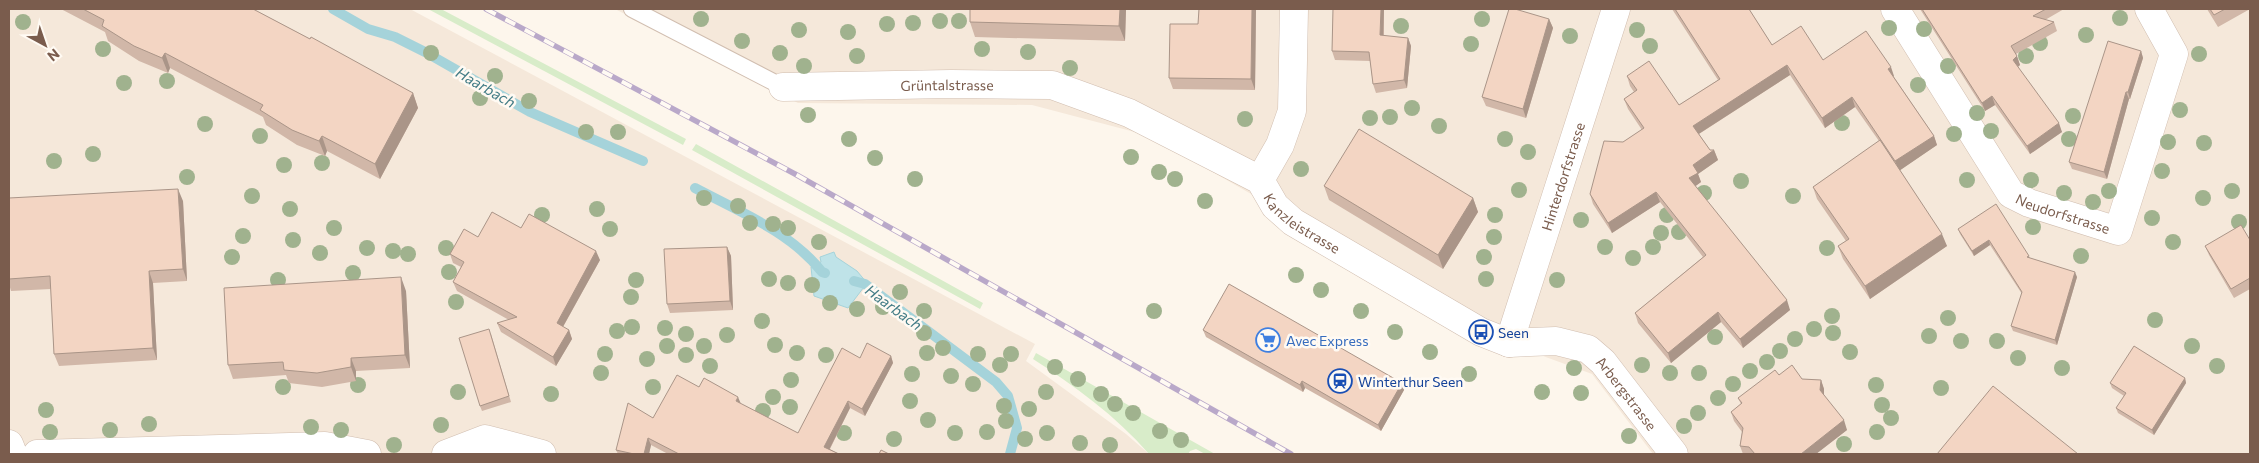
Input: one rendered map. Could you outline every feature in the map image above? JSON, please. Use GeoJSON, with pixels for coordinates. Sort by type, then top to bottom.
{"type":"FeatureCollection","features":[{"type":"Feature","properties":{"kind":"street","name":"Kanzleistrasse"},"geometry":{"type":"LineString","coordinates":[[1294,9],[1292,111],[1280,145],[1260,180],[1275,206],[1293,222],[1482,332],[1509,343]]}},
{"type":"Feature","properties":{"kind":"street","name":"Hinterdorfstrasse"},"geometry":{"type":"LineString","coordinates":[[1509,343],[1616,9]]}},
{"type":"Feature","properties":{"kind":"street","name":"Neudorfstrasse"},"geometry":{"type":"LineString","coordinates":[[1895,9],[2011,194],[2029,203],[2118,232],[2174,54],[2149,9]]}},
{"type":"Feature","properties":{"kind":"street","name":"Grüntalstrasse"},"geometry":{"type":"LineString","coordinates":[[783,87],[951,84],[1052,85],[1129,113],[1260,180]]}},
{"type":"Feature","properties":{"kind":"street","name":"Arbergstrasse"},"geometry":{"type":"LineString","coordinates":[[1509,343],[1556,341],[1588,349],[1602,362],[1674,454]]}},
{"type":"Feature","properties":{"kind":"street"},"geometry":{"type":"LineString","coordinates":[[446,454],[485,439],[542,454]]}},
{"type":"Feature","properties":{"kind":"street"},"geometry":{"type":"LineString","coordinates":[[9,444],[13,454]]}},
{"type":"Feature","properties":{"kind":"street"},"geometry":{"type":"LineString","coordinates":[[38,454],[325,446],[367,454]]}},
{"type":"Feature","properties":{"kind":"lane","name":"Grüntalstrasse"},"geometry":{"type":"LineString","coordinates":[[632,9],[783,87]]}},
{"type":"Feature","properties":{"kind":"shaded area"},"geometry":{"type":"Polygon","coordinates":[[[9,9],[410,9],[1035,344],[1026,361],[1126,434],[1149,454],[9,454],[9,9]]]}},
{"type":"Feature","properties":{"kind":"shaded area"},"geometry":{"type":"Polygon","coordinates":[[[615,9],[2250,9],[2250,454],[1653,454],[1592,374],[1516,346],[1150,136],[1032,105],[798,103],[615,9]]]}},
{"type":"Feature","properties":{"kind":"green space"},"geometry":{"type":"Polygon","coordinates":[[[428,9],[441,9],[686,139],[683,145],[428,9]]]}},
{"type":"Feature","properties":{"kind":"green space"},"geometry":{"type":"Polygon","coordinates":[[[696,144],[983,303],[980,309],[692,150],[696,144]]]}},
{"type":"Feature","properties":{"kind":"green space"},"geometry":{"type":"Polygon","coordinates":[[[1036,353],[1215,454],[1205,454],[1196,449],[1188,454],[1149,454],[1109,414],[1033,359],[1036,353]]]}},
{"type":"Feature","properties":{"kind":"water"},"geometry":{"type":"Polygon","coordinates":[[[834,252],[836,257],[857,271],[867,283],[848,308],[814,296],[811,267],[821,262],[820,257],[834,252]]]}},
{"type":"Feature","properties":{"kind":"building"},"geometry":{"type":"Polygon","coordinates":[[[83,9],[253,9],[310,39],[311,37],[413,93],[375,164],[322,136],[319,141],[292,130],[260,110],[263,105],[165,53],[162,58],[134,46],[102,26],[104,20],[83,9]]]}},
{"type":"Feature","properties":{"kind":"building"},"geometry":{"type":"Polygon","coordinates":[[[970,9],[1120,9],[1119,26],[970,22],[970,9]]]}},
{"type":"Feature","properties":{"kind":"building"},"geometry":{"type":"Polygon","coordinates":[[[1199,9],[1252,9],[1251,79],[1169,78],[1170,24],[1198,24],[1199,9]]]}},
{"type":"Feature","properties":{"kind":"building"},"geometry":{"type":"Polygon","coordinates":[[[1333,9],[1381,9],[1380,35],[1408,38],[1404,80],[1373,84],[1369,52],[1332,51],[1333,9]]]}},
{"type":"Feature","properties":{"kind":"building"},"geometry":{"type":"Polygon","coordinates":[[[1509,9],[1549,19],[1523,109],[1482,97],[1509,9]]]}},
{"type":"Feature","properties":{"kind":"building"},"geometry":{"type":"Polygon","coordinates":[[[1675,9],[1749,9],[1772,45],[1801,26],[1823,60],[1866,31],[1891,67],[1888,69],[1934,136],[1895,161],[1852,97],[1822,118],[1787,65],[1693,126],[1710,150],[1714,150],[1693,165],[1698,173],[1689,178],[1787,300],[1740,339],[1718,312],[1668,353],[1635,313],[1706,255],[1656,192],[1608,223],[1590,194],[1604,141],[1623,142],[1644,128],[1624,99],[1637,90],[1627,76],[1649,61],[1679,105],[1720,79],[1675,9]]]}},
{"type":"Feature","properties":{"kind":"building"},"geometry":{"type":"Polygon","coordinates":[[[1922,9],[2046,9],[2033,16],[2054,22],[2011,46],[2017,56],[2013,60],[2059,123],[2027,146],[1992,96],[1982,103],[1922,9]]]}},
{"type":"Feature","properties":{"kind":"building"},"geometry":{"type":"Polygon","coordinates":[[[2210,9],[2225,9],[2214,15],[2210,9]]]}},
{"type":"Feature","properties":{"kind":"building"},"geometry":{"type":"Polygon","coordinates":[[[2108,41],[2141,51],[2128,92],[2126,92],[2104,172],[2069,162],[2108,41]]]}},
{"type":"Feature","properties":{"kind":"building"},"geometry":{"type":"Polygon","coordinates":[[[1359,129],[1473,198],[1438,255],[1324,186],[1359,129]]]}},
{"type":"Feature","properties":{"kind":"building"},"geometry":{"type":"Polygon","coordinates":[[[1880,140],[1942,234],[1865,286],[1838,246],[1849,239],[1813,187],[1880,140]]]}},
{"type":"Feature","properties":{"kind":"building"},"geometry":{"type":"Polygon","coordinates":[[[178,189],[183,269],[149,271],[153,348],[54,354],[50,276],[9,279],[9,198],[178,189]]]}},
{"type":"Feature","properties":{"kind":"building"},"geometry":{"type":"Polygon","coordinates":[[[1996,204],[2029,256],[2027,257],[2075,272],[2055,340],[2011,326],[2022,292],[1989,240],[1972,251],[1958,229],[1996,204]]]}},
{"type":"Feature","properties":{"kind":"building"},"geometry":{"type":"Polygon","coordinates":[[[492,212],[521,228],[529,214],[596,251],[557,323],[569,330],[553,357],[497,323],[517,317],[453,282],[464,262],[450,254],[464,229],[478,237],[492,212]]]}},
{"type":"Feature","properties":{"kind":"building"},"geometry":{"type":"Polygon","coordinates":[[[2241,225],[2250,240],[2250,278],[2231,289],[2205,246],[2241,225]]]}},
{"type":"Feature","properties":{"kind":"building"},"geometry":{"type":"Polygon","coordinates":[[[727,247],[730,301],[667,304],[664,249],[727,247]]]}},
{"type":"Feature","properties":{"kind":"building"},"geometry":{"type":"Polygon","coordinates":[[[401,277],[405,355],[351,358],[351,367],[317,373],[284,370],[283,362],[228,365],[224,288],[401,277]]]}},
{"type":"Feature","properties":{"kind":"building"},"geometry":{"type":"Polygon","coordinates":[[[1229,284],[1402,383],[1378,425],[1302,381],[1300,385],[1203,330],[1229,284]]]}},
{"type":"Feature","properties":{"kind":"building"},"geometry":{"type":"Polygon","coordinates":[[[489,329],[509,396],[480,406],[459,338],[489,329]]]}},
{"type":"Feature","properties":{"kind":"building"},"geometry":{"type":"Polygon","coordinates":[[[867,343],[891,356],[862,409],[848,401],[824,447],[839,454],[679,454],[648,438],[644,454],[616,450],[628,403],[653,418],[677,375],[699,387],[704,378],[738,397],[736,401],[798,433],[842,348],[860,358],[867,343]]]}},
{"type":"Feature","properties":{"kind":"building"},"geometry":{"type":"Polygon","coordinates":[[[2134,346],[2185,378],[2152,430],[2116,408],[2126,393],[2110,383],[2134,346]]]}},
{"type":"Feature","properties":{"kind":"building"},"geometry":{"type":"Polygon","coordinates":[[[1792,365],[1802,379],[1821,380],[1820,390],[1844,420],[1801,454],[1755,454],[1749,447],[1740,446],[1743,428],[1731,412],[1742,403],[1738,398],[1775,370],[1779,375],[1792,365]]]}},
{"type":"Feature","properties":{"kind":"building"},"geometry":{"type":"Polygon","coordinates":[[[1993,386],[2078,454],[1937,454],[1993,386]]]}},
{"type":"Feature","properties":{"kind":"building"},"geometry":{"type":"Polygon","coordinates":[[[881,450],[889,454],[879,454],[881,450]]]}},
{"type":"Feature","properties":{"kind":"waterway","name":"Haarbach"},"geometry":{"type":"LineString","coordinates":[[333,9],[368,29],[395,37],[425,52],[530,112],[643,161]]}},
{"type":"Feature","properties":{"kind":"waterway","name":"Haarbach"},"geometry":{"type":"LineString","coordinates":[[695,188],[780,234],[795,245],[825,273]]}},
{"type":"Feature","properties":{"kind":"waterway","name":"Haarbach"},"geometry":{"type":"LineString","coordinates":[[854,281],[865,284],[996,382],[1008,396],[1017,428],[1010,454]]}},
{"type":"Feature","properties":{"kind":"railway"},"geometry":{"type":"LineString","coordinates":[[486,9],[795,174],[1291,454]]}},
{"type":"Feature","properties":{"kind":"place","name":"Seen"},"geometry":{"type":"Point","coordinates":[1481,332]}},
{"type":"Feature","properties":{"kind":"place","name":"Avec Express"},"geometry":{"type":"Point","coordinates":[1268,340]}},
{"type":"Feature","properties":{"kind":"place","name":"Winterthur Seen"},"geometry":{"type":"Point","coordinates":[1340,381]}}]}
